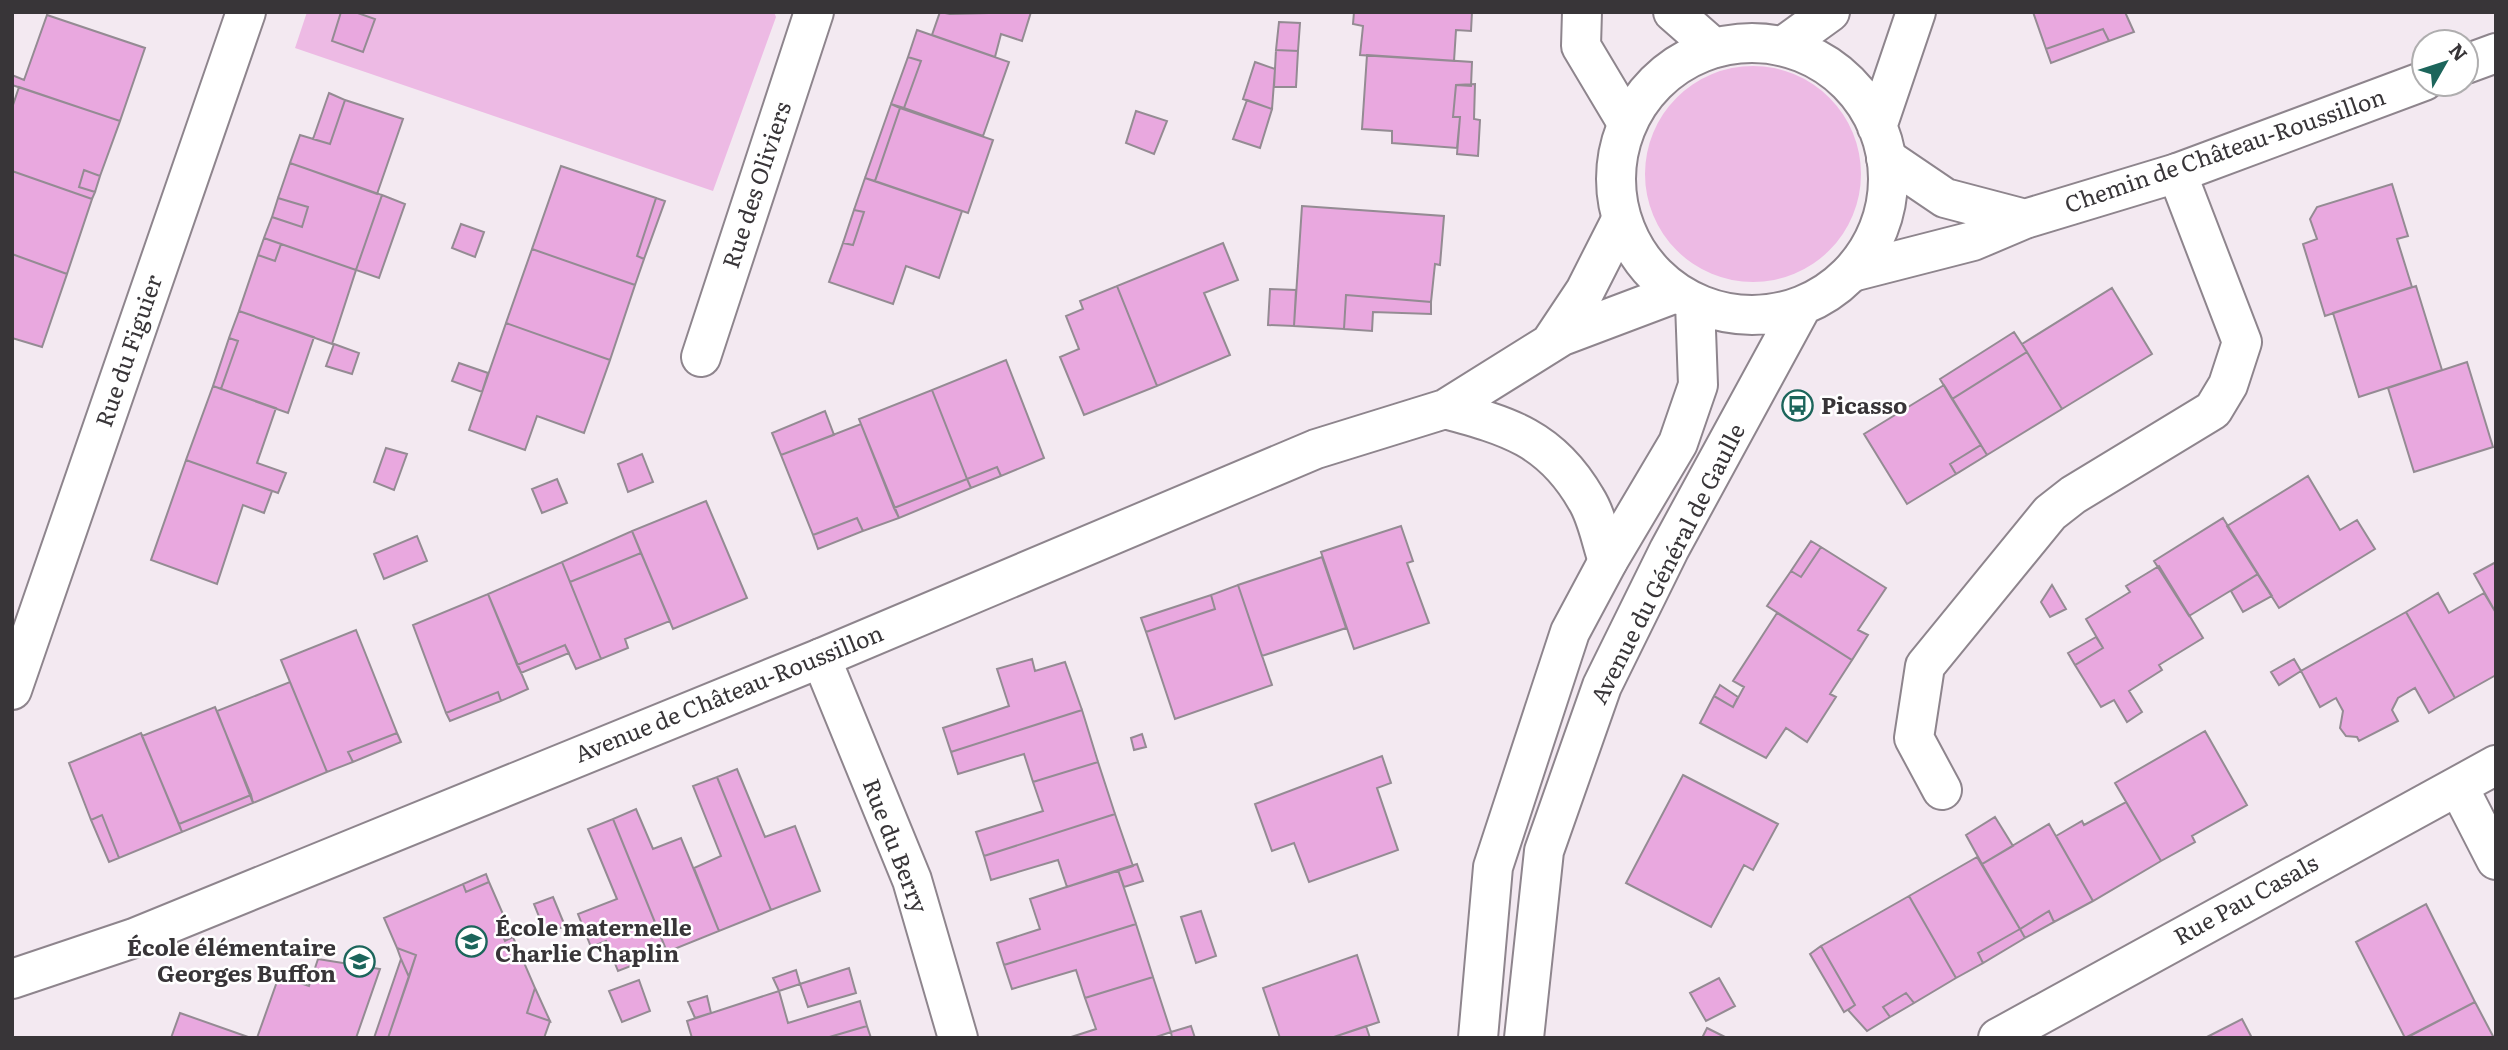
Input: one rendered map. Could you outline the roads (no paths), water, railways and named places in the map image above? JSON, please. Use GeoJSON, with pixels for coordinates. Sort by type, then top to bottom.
{"type":"FeatureCollection","features":[{"type":"Feature","properties":{"kind":"street","name":"Rue du Figuier"},"geometry":{"type":"LineString","coordinates":[[16,666],[246,12]]}},
{"type":"Feature","properties":{"kind":"street","name":"Rue des Oliviers"},"geometry":{"type":"LineString","coordinates":[[701,357],[814,12]]}},
{"type":"Feature","properties":{"kind":"street"},"geometry":{"type":"LineString","coordinates":[[1582,12],[1581,46],[1627,122]]}},
{"type":"Feature","properties":{"kind":"street"},"geometry":{"type":"LineString","coordinates":[[1673,12],[1714,48]]}},
{"type":"Feature","properties":{"kind":"street"},"geometry":{"type":"LineString","coordinates":[[1783,46],[1830,12]]}},
{"type":"Feature","properties":{"kind":"street"},"geometry":{"type":"LineString","coordinates":[[1882,143],[1916,12]]}},
{"type":"Feature","properties":{"kind":"street"},"geometry":{"type":"LineString","coordinates":[[1749,43],[1783,46],[1813,58],[1840,75],[1862,99],[1882,143],[1887,199],[1875,238],[1852,272],[1829,292],[1802,306],[1767,315],[1743,315],[1730,314],[1686,298],[1642,261],[1621,220],[1616,176],[1618,154],[1627,122],[1648,89],[1678,64],[1714,48],[1749,43]]}},
{"type":"Feature","properties":{"kind":"street","name":"Chemin de Château-Roussillon"},"geometry":{"type":"LineString","coordinates":[[1852,272],[1973,241],[2025,219],[2177,173],[2410,86]]}},
{"type":"Feature","properties":{"kind":"street"},"geometry":{"type":"LineString","coordinates":[[1882,143],[1945,198],[2025,219]]}},
{"type":"Feature","properties":{"kind":"street"},"geometry":{"type":"LineString","coordinates":[[1942,790],[1914,738],[1925,666],[2050,513],[2073,495],[2213,410],[2228,385],[2242,342],[2177,173]]}},
{"type":"Feature","properties":{"kind":"street","name":"Avenue de Château-Roussillon"},"geometry":{"type":"LineString","coordinates":[[1550,344],[1585,291],[1621,220]]}},
{"type":"Feature","properties":{"kind":"street","name":"Avenue de Château-Roussillon"},"geometry":{"type":"LineString","coordinates":[[12,979],[134,938],[821,658],[1316,449],[1445,409],[1550,344],[1633,307],[1686,298]]}},
{"type":"Feature","properties":{"kind":"street","name":"Avenue du Général de Gaulle"},"geometry":{"type":"LineString","coordinates":[[1478,1038],[1493,867],[1570,632],[1608,561],[1678,443],[1698,385],[1686,298]]}},
{"type":"Feature","properties":{"kind":"street","name":"Avenue du Général de Gaulle"},"geometry":{"type":"LineString","coordinates":[[1524,1038],[1544,850],[1602,686],[1669,550],[1802,306]]}},
{"type":"Feature","properties":{"kind":"street"},"geometry":{"type":"LineString","coordinates":[[1445,409],[1499,424],[1553,453],[1587,500],[1608,561]]}},
{"type":"Feature","properties":{"kind":"street","name":"Rue du Berry"},"geometry":{"type":"LineString","coordinates":[[821,658],[912,880],[958,1038]]}},
{"type":"Feature","properties":{"kind":"street","name":"Rue Pau Casals"},"geometry":{"type":"LineString","coordinates":[[1998,1038],[2052,1024],[2496,765]]}},
{"type":"Feature","properties":{"kind":"street"},"geometry":{"type":"LineString","coordinates":[[2458,786],[2496,860]]}},
{"type":"Feature","properties":{"kind":"place","name":"Picasso"},"geometry":{"type":"Point","coordinates":[1798,406]}},
{"type":"Feature","properties":{"kind":"place","name":"École maternelle Charlie Chaplin"},"geometry":{"type":"Point","coordinates":[472,941]}},
{"type":"Feature","properties":{"kind":"place","name":"École élémentaire Georges Buffon"},"geometry":{"type":"Point","coordinates":[359,961]}}]}
